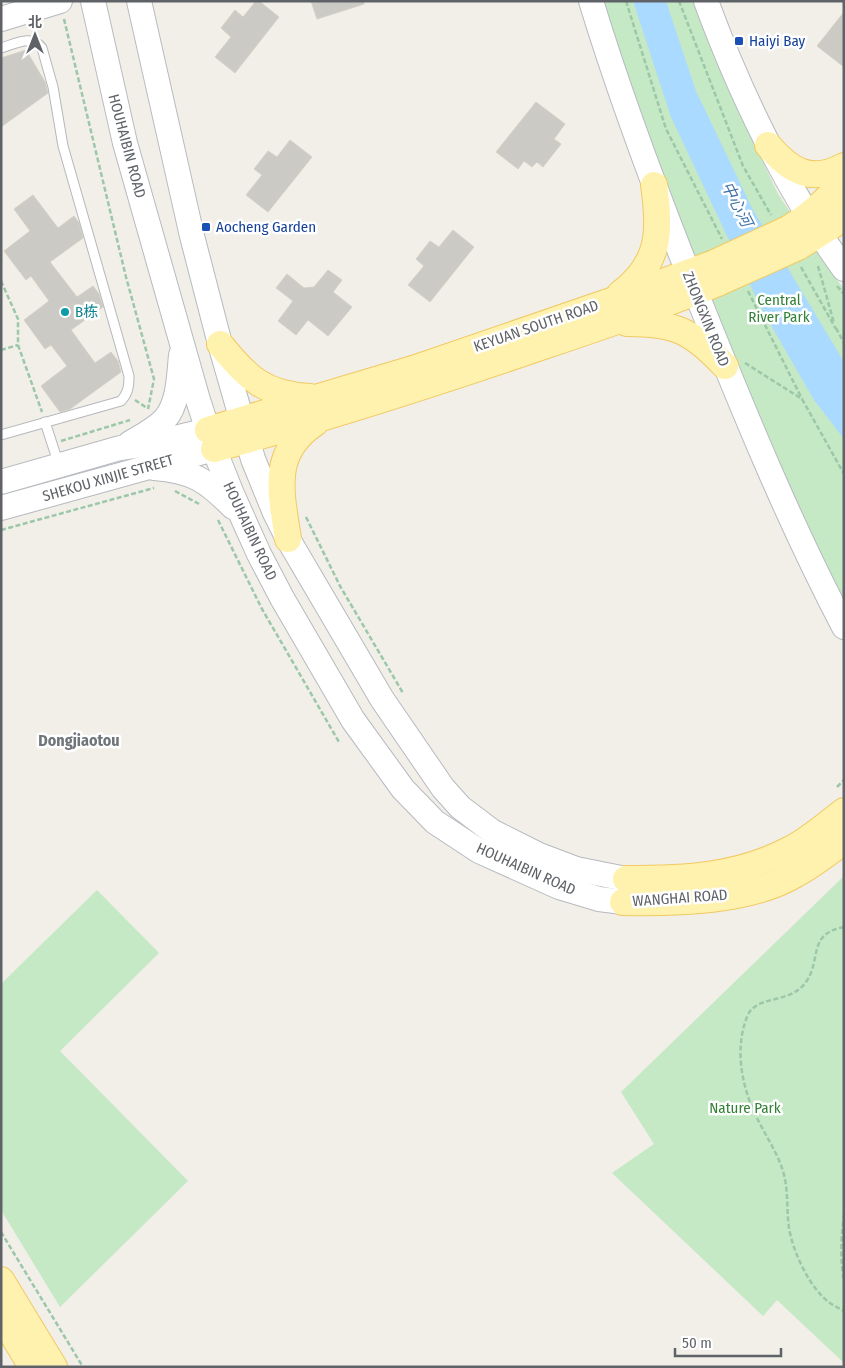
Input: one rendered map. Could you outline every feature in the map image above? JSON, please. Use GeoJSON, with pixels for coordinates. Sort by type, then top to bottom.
{"type":"FeatureCollection","features":[{"type":"Feature","properties":{"kind":"main road"},"geometry":{"type":"LineString","coordinates":[[1,19],[60,1]]}},
{"type":"Feature","properties":{"kind":"main road","name":"HOUHAIBIN ROAD"},"geometry":{"type":"LineString","coordinates":[[92,1],[125,143],[182,346],[211,439],[259,554],[282,598],[353,720],[403,789],[435,822],[480,851],[559,887],[599,899],[625,891]]}},
{"type":"Feature","properties":{"kind":"main road","name":"HOUHAIBIN ROAD"},"geometry":{"type":"LineString","coordinates":[[139,1],[198,262],[220,344],[257,470],[288,539],[382,699],[444,788],[460,807],[493,832],[539,855],[625,891]]}},
{"type":"Feature","properties":{"kind":"main road","name":"ZHONGXIN ROAD"},"geometry":{"type":"LineString","coordinates":[[591,1],[606,51],[654,185],[692,282],[735,364],[748,424],[822,584],[844,627]]}},
{"type":"Feature","properties":{"kind":"main road"},"geometry":{"type":"LineString","coordinates":[[706,1],[737,79],[768,144],[797,234],[844,269]]}},
{"type":"Feature","properties":{"kind":"main road"},"geometry":{"type":"LineString","coordinates":[[768,144],[785,164],[803,173],[812,175],[823,174],[844,166]]}},
{"type":"Feature","properties":{"kind":"main road","name":"KEYUAN SOUTH ROAD"},"geometry":{"type":"LineString","coordinates":[[797,234],[844,182]]}},
{"type":"Feature","properties":{"kind":"main road"},"geometry":{"type":"LineString","coordinates":[[654,185],[659,224],[655,246],[646,268],[611,312],[679,329],[735,364]]}},
{"type":"Feature","properties":{"kind":"main road","name":"KEYUAN SOUTH ROAD"},"geometry":{"type":"LineString","coordinates":[[211,439],[321,408],[413,369],[611,312],[692,282],[797,234],[844,215]]}},
{"type":"Feature","properties":{"kind":"main road"},"geometry":{"type":"LineString","coordinates":[[161,272],[198,262]]}},
{"type":"Feature","properties":{"kind":"main road"},"geometry":{"type":"LineString","coordinates":[[220,344],[246,374],[267,388],[321,408],[296,438],[285,456],[282,484],[288,539]]}},
{"type":"Feature","properties":{"kind":"main road"},"geometry":{"type":"LineString","coordinates":[[120,448],[149,431],[166,418],[171,410],[177,387],[182,346]]}},
{"type":"Feature","properties":{"kind":"main road","name":"SHEKOU XINJIE STREET"},"geometry":{"type":"LineString","coordinates":[[1,482],[120,448],[155,443],[211,439]]}},
{"type":"Feature","properties":{"kind":"main road","name":"SHEKOU XINJIE STREET"},"geometry":{"type":"LineString","coordinates":[[1,508],[142,468],[211,439]]}},
{"type":"Feature","properties":{"kind":"main road"},"geometry":{"type":"LineString","coordinates":[[142,468],[176,470],[198,478],[210,484],[242,517]]}},
{"type":"Feature","properties":{"kind":"main road","name":"WANGHAI ROAD"},"geometry":{"type":"LineString","coordinates":[[625,891],[675,879],[715,875],[747,867],[791,849],[840,799]]}},
{"type":"Feature","properties":{"kind":"main road","name":"WANGHAI ROAD"},"geometry":{"type":"LineString","coordinates":[[625,891],[668,903],[711,899],[758,890],[795,875],[844,841]]}},
{"type":"Feature","properties":{"kind":"main road"},"geometry":{"type":"LineString","coordinates":[[1,1280],[54,1367]]}},
{"type":"Feature","properties":{"kind":"main road"},"geometry":{"type":"LineString","coordinates":[[1,1315],[32,1367]]}},
{"type":"Feature","properties":{"kind":"lane"},"geometry":{"type":"LineString","coordinates":[[1,48],[28,40],[39,44],[42,48],[53,87],[63,146],[129,376],[129,386],[126,395],[121,401],[1,435]]}},
{"type":"Feature","properties":{"kind":"lane"},"geometry":{"type":"LineString","coordinates":[[45,422],[59,465]]}},
{"type":"Feature","properties":{"kind":"path"},"geometry":{"type":"LineString","coordinates":[[626,1],[666,129],[725,268],[844,474]]}},
{"type":"Feature","properties":{"kind":"path"},"geometry":{"type":"LineString","coordinates":[[678,1],[743,166],[797,234],[836,329],[844,343]]}},
{"type":"Feature","properties":{"kind":"path"},"geometry":{"type":"LineString","coordinates":[[818,266],[836,329]]}},
{"type":"Feature","properties":{"kind":"path"},"geometry":{"type":"LineString","coordinates":[[1,281],[18,319],[18,345],[45,422]]}},
{"type":"Feature","properties":{"kind":"path"},"geometry":{"type":"LineString","coordinates":[[1,350],[18,345]]}},
{"type":"Feature","properties":{"kind":"path"},"geometry":{"type":"LineString","coordinates":[[735,364],[802,399]]}},
{"type":"Feature","properties":{"kind":"path"},"geometry":{"type":"LineString","coordinates":[[126,395],[148,408]]}},
{"type":"Feature","properties":{"kind":"path"},"geometry":{"type":"LineString","coordinates":[[1,530],[163,485]]}},
{"type":"Feature","properties":{"kind":"path"},"geometry":{"type":"LineString","coordinates":[[171,489],[201,504]]}},
{"type":"Feature","properties":{"kind":"path"},"geometry":{"type":"LineString","coordinates":[[305,515],[340,586],[404,696]]}},
{"type":"Feature","properties":{"kind":"path"},"geometry":{"type":"LineString","coordinates":[[218,520],[262,609],[339,742]]}},
{"type":"Feature","properties":{"kind":"path"},"geometry":{"type":"LineString","coordinates":[[840,799],[844,780]]}},
{"type":"Feature","properties":{"kind":"path"},"geometry":{"type":"LineString","coordinates":[[844,928],[835,929],[824,935],[817,945],[814,964],[805,984],[785,997],[756,1005],[747,1015],[742,1034],[740,1056],[747,1092],[757,1119],[776,1151],[784,1174],[788,1194],[789,1227],[801,1264],[815,1287],[830,1303],[844,1310]]}},
{"type":"Feature","properties":{"kind":"path"},"geometry":{"type":"LineString","coordinates":[[844,1214],[841,1239],[841,1265],[844,1282]]}},
{"type":"Feature","properties":{"kind":"path"},"geometry":{"type":"LineString","coordinates":[[1,1232],[83,1367]]}},
{"type":"Feature","properties":{"kind":"green space","name":"Central River Park"},"geometry":{"type":"Polygon","coordinates":[[[599,1],[694,1],[738,109],[778,194],[824,263],[844,289],[844,604],[822,559],[716,320],[599,1]]]}},
{"type":"Feature","properties":{"kind":"green space","name":"Nature Park"},"geometry":{"type":"Polygon","coordinates":[[[844,876],[844,1363],[777,1300],[763,1316],[612,1173],[654,1144],[621,1092],[844,876]]]}},
{"type":"Feature","properties":{"kind":"green space"},"geometry":{"type":"Polygon","coordinates":[[[97,890],[159,953],[60,1051],[188,1181],[60,1307],[1,1210],[1,984],[97,890]]]}},
{"type":"Feature","properties":{"kind":"water","name":"中心河"},"geometry":{"type":"Polygon","coordinates":[[[633,1],[666,1],[696,91],[753,210],[844,362],[844,439],[814,400],[760,306],[671,117],[633,1]]]}},
{"type":"Feature","properties":{"kind":"building"},"geometry":{"type":"Polygon","coordinates":[[[256,1],[259,1],[279,17],[235,73],[215,57],[231,37],[221,28],[235,10],[243,17],[256,1]]]}},
{"type":"Feature","properties":{"kind":"building"},"geometry":{"type":"Polygon","coordinates":[[[311,1],[364,1],[364,4],[317,19],[311,1]]]}},
{"type":"Feature","properties":{"kind":"building"},"geometry":{"type":"Polygon","coordinates":[[[844,12],[844,67],[817,46],[844,12]]]}},
{"type":"Feature","properties":{"kind":"building"},"geometry":{"type":"Polygon","coordinates":[[[26,50],[45,82],[48,93],[1,127],[1,58],[26,50]]]}},
{"type":"Feature","properties":{"kind":"building"},"geometry":{"type":"Polygon","coordinates":[[[536,102],[565,124],[554,139],[561,144],[543,167],[537,162],[532,167],[524,161],[518,169],[496,152],[536,102]]]}},
{"type":"Feature","properties":{"kind":"building"},"geometry":{"type":"Polygon","coordinates":[[[290,140],[312,157],[268,212],[246,195],[262,175],[254,169],[268,151],[277,157],[290,140]]]}},
{"type":"Feature","properties":{"kind":"building","name":"B栋"},"geometry":{"type":"Polygon","coordinates":[[[33,195],[58,228],[74,216],[79,223],[83,238],[50,262],[77,297],[93,286],[99,294],[103,307],[71,330],[95,363],[111,352],[118,361],[121,372],[70,409],[60,412],[41,386],[67,366],[51,345],[45,349],[24,320],[49,301],[31,276],[26,280],[4,251],[30,231],[14,209],[33,195]]]}},
{"type":"Feature","properties":{"kind":"building"},"geometry":{"type":"Polygon","coordinates":[[[453,230],[474,247],[430,302],[408,285],[424,266],[416,259],[430,241],[439,247],[453,230]]]}},
{"type":"Feature","properties":{"kind":"building"},"geometry":{"type":"Polygon","coordinates":[[[328,270],[342,280],[333,292],[352,307],[328,336],[308,320],[296,335],[278,321],[293,301],[276,288],[287,274],[304,288],[314,287],[328,270]]]}},
{"type":"Feature","properties":{"kind":"place","name":"Haiyi Bay"},"geometry":{"type":"Point","coordinates":[739,41]}},
{"type":"Feature","properties":{"kind":"place","name":"Aocheng Garden"},"geometry":{"type":"Point","coordinates":[206,227]}},
{"type":"Feature","properties":{"kind":"place","name":"B栋"},"geometry":{"type":"Point","coordinates":[65,312]}},
{"type":"Feature","properties":{"kind":"district","name":"Dongjiaotou"},"geometry":{"type":"Point","coordinates":[79,740]}}]}
